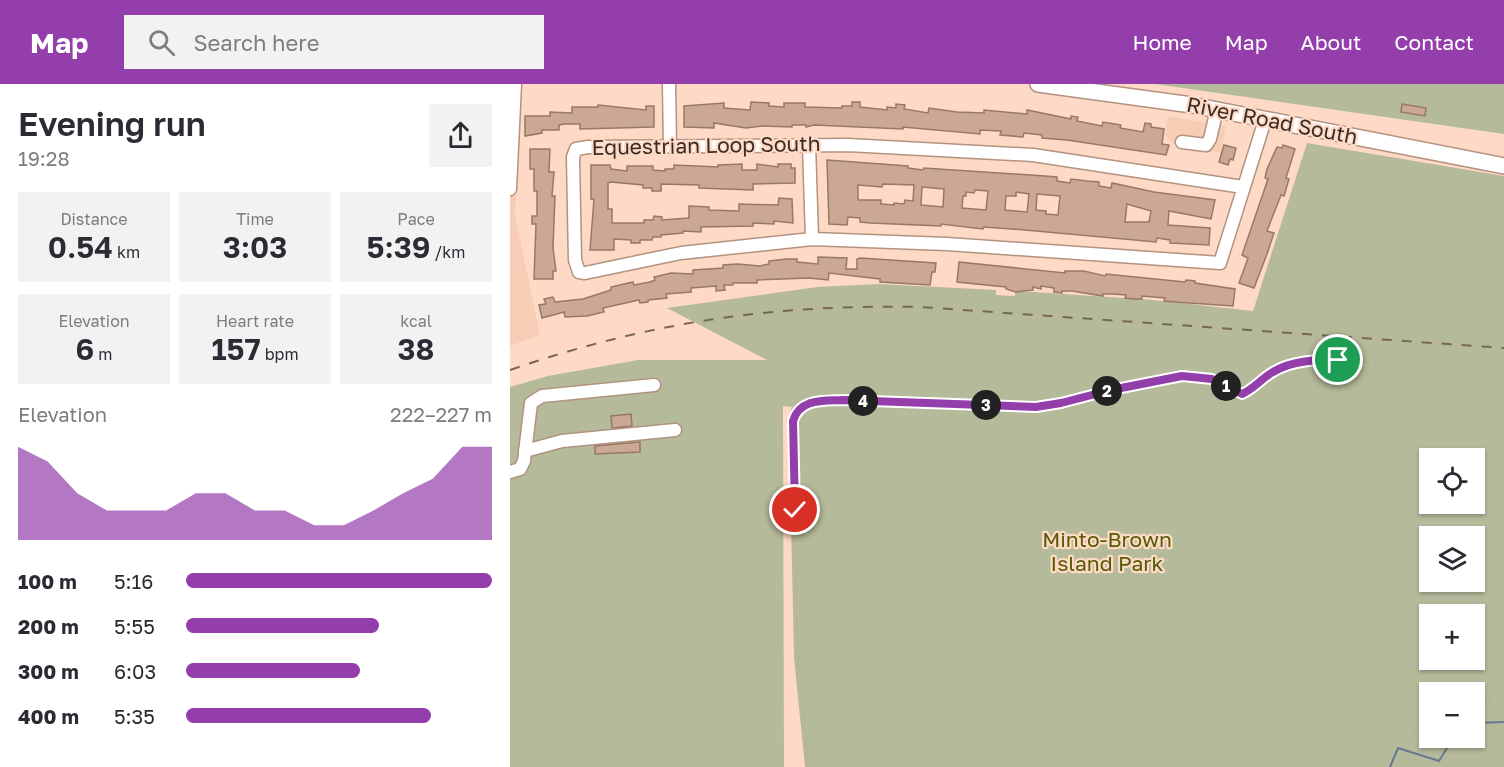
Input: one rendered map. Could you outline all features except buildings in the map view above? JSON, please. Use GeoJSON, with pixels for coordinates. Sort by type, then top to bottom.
{"type":"FeatureCollection","features":[{"type":"Feature","properties":{"kind":"main road","name":"River Road South"},"geometry":{"type":"LineString","coordinates":[[1038,84],[1148,97],[1504,166]]}},
{"type":"Feature","properties":{"kind":"street"},"geometry":{"type":"LineString","coordinates":[[510,189],[515,84]]}},
{"type":"Feature","properties":{"kind":"street"},"geometry":{"type":"LineString","coordinates":[[669,84],[670,145]]}},
{"type":"Feature","properties":{"kind":"street"},"geometry":{"type":"LineString","coordinates":[[1182,142],[1206,146],[1210,139],[1216,109]]}},
{"type":"Feature","properties":{"kind":"street"},"geometry":{"type":"LineString","coordinates":[[1244,187],[1265,120]]}},
{"type":"Feature","properties":{"kind":"street","name":"Equestrian Loop South"},"geometry":{"type":"LineString","coordinates":[[670,145],[881,146],[1033,155],[1244,187],[1220,264],[947,244],[812,239],[681,253],[593,272],[579,272],[575,260],[573,163],[576,149],[670,145]]}},
{"type":"Feature","properties":{"kind":"street"},"geometry":{"type":"LineString","coordinates":[[809,145],[812,239]]}},
{"type":"Feature","properties":{"kind":"street"},"geometry":{"type":"LineString","coordinates":[[510,472],[519,469],[524,461],[531,403],[542,396],[654,385]]}},
{"type":"Feature","properties":{"kind":"street"},"geometry":{"type":"LineString","coordinates":[[525,451],[562,441],[675,430]]}},
{"type":"Feature","properties":{"kind":"path"},"geometry":{"type":"LineString","coordinates":[[808,767],[798,651],[792,434],[795,415],[806,404],[843,400],[1036,407],[1182,376],[1212,379],[1242,394],[1274,371],[1295,363],[1321,360],[1365,362],[1504,379]]}},
{"type":"Feature","properties":{"kind":"path"},"geometry":{"type":"LineString","coordinates":[[1485,700],[1504,683]]}},
{"type":"Feature","properties":{"kind":"path"},"geometry":{"type":"LineString","coordinates":[[1364,767],[1380,747],[1393,739],[1419,734]]}},
{"type":"Feature","properties":{"kind":"path"},"geometry":{"type":"LineString","coordinates":[[1469,767],[1504,748]]}},
{"type":"Feature","properties":{"kind":"shaded area"},"geometry":{"type":"Polygon","coordinates":[[[521,91],[515,215],[540,335],[510,346],[510,93],[521,91]]]}},
{"type":"Feature","properties":{"kind":"shaded area"},"geometry":{"type":"Polygon","coordinates":[[[1168,116],[1226,126],[1221,153],[1175,145],[1165,135],[1168,116]]]}},
{"type":"Feature","properties":{"kind":"green space"},"geometry":{"type":"Polygon","coordinates":[[[1155,84],[1504,84],[1504,134],[1155,84]]]}},
{"type":"Feature","properties":{"kind":"green space","name":"Minto-Brown Island Park"},"geometry":{"type":"Polygon","coordinates":[[[1307,143],[1504,176],[1504,767],[805,767],[794,658],[789,427],[793,407],[783,406],[784,767],[510,767],[510,387],[548,376],[638,360],[767,360],[667,308],[817,287],[879,284],[996,290],[996,295],[1015,296],[1015,292],[1034,292],[1153,300],[1253,311],[1307,143]]]}},
{"type":"Feature","properties":{"kind":"waterway"},"geometry":{"type":"LineString","coordinates":[[1485,723],[1504,722]]}},
{"type":"Feature","properties":{"kind":"waterway"},"geometry":{"type":"LineString","coordinates":[[1390,767],[1398,748],[1439,761],[1447,748]]}},
{"type":"Feature","properties":{"kind":"railway"},"geometry":{"type":"LineString","coordinates":[[510,370],[612,339],[712,319],[814,309],[867,307],[921,307],[1504,348]]}},
{"type":"Feature","properties":{"kind":"route"},"geometry":{"type":"LineString","coordinates":[[795,510],[793,421],[798,410],[813,402],[843,400],[1036,407],[1140,383],[1182,376],[1212,379],[1242,394],[1274,371],[1295,363],[1338,360]]}}]}
